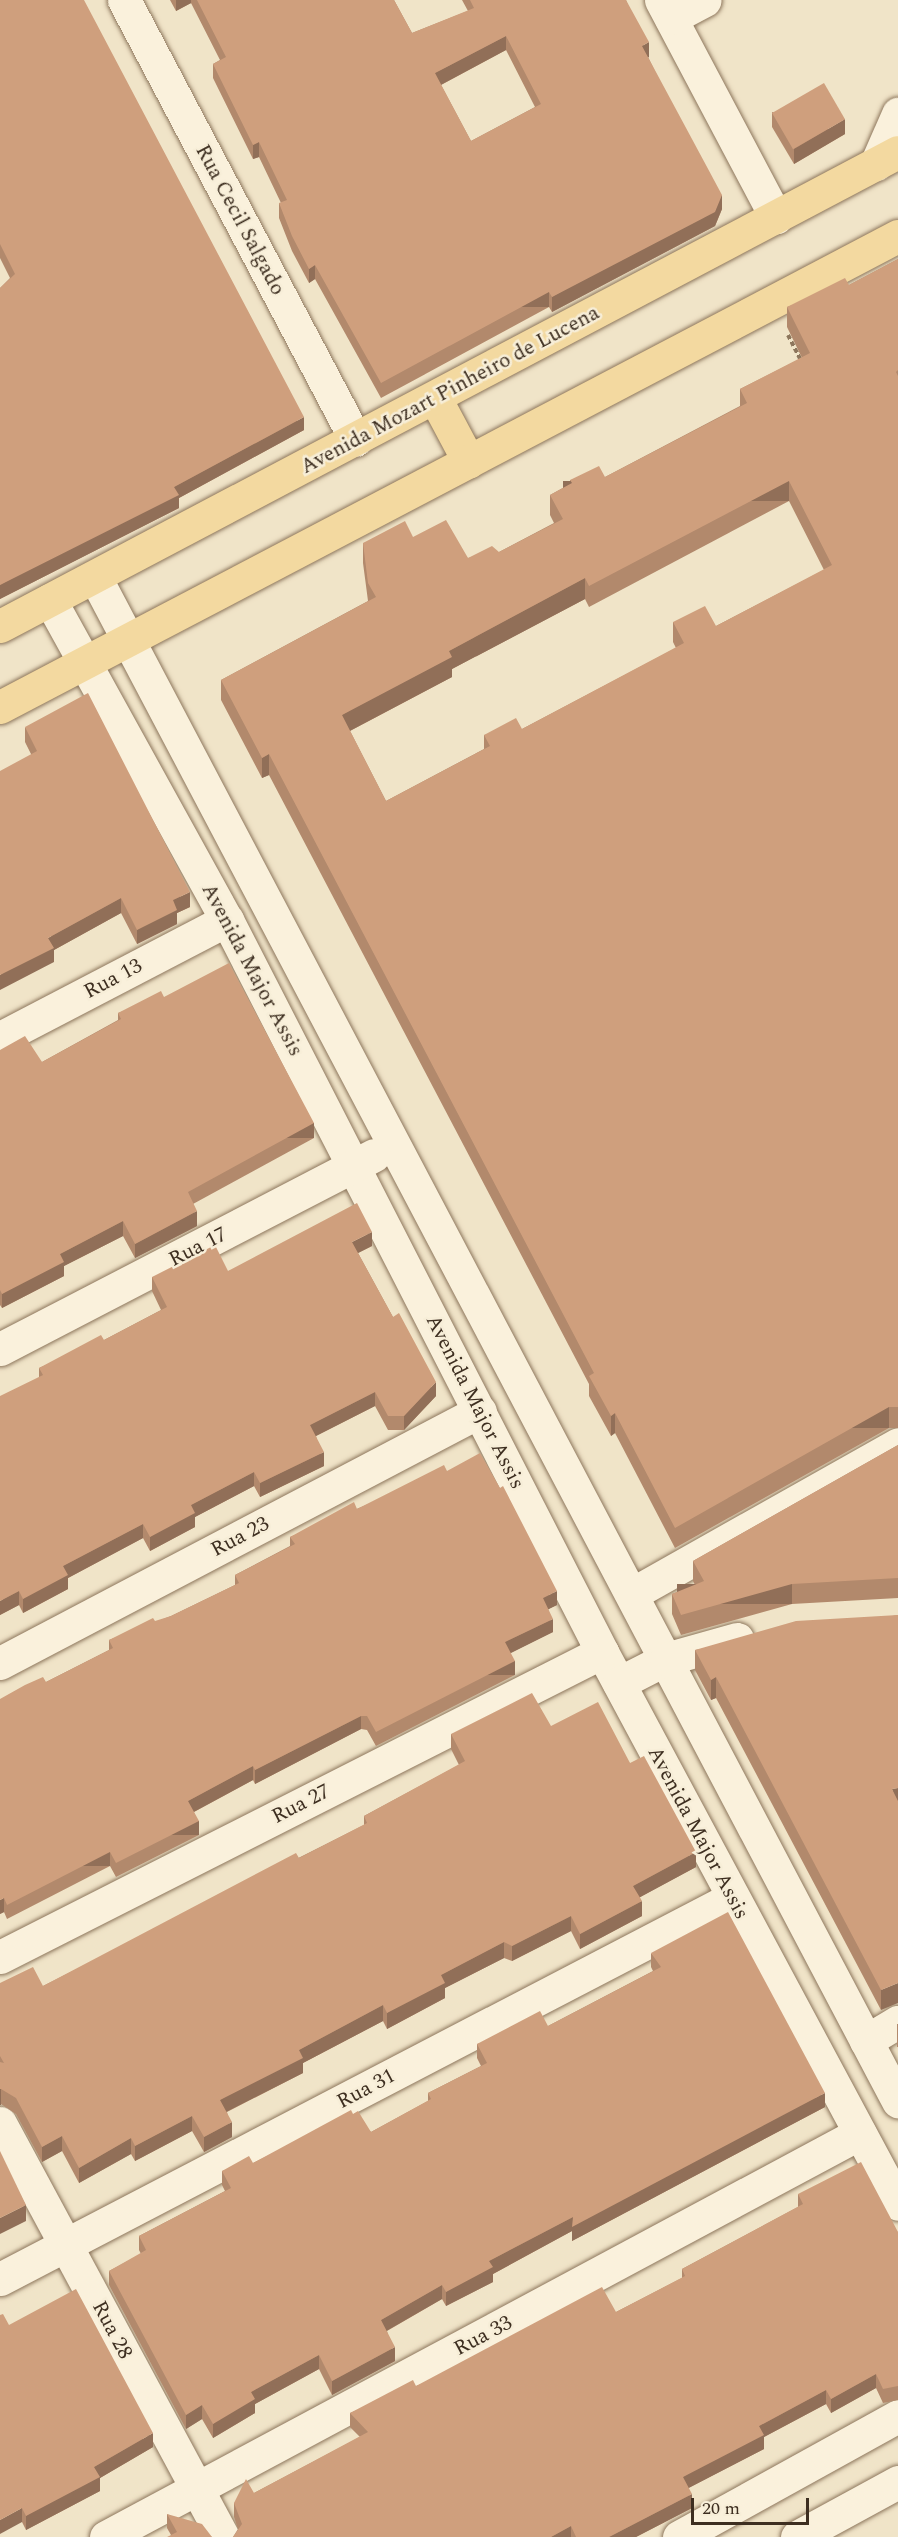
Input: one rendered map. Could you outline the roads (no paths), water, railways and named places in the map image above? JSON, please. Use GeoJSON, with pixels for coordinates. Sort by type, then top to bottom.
{"type":"FeatureCollection","features":[{"type":"Feature","properties":{"kind":"main road","name":"Avenida Mozart Pinheiro de Lucena"},"geometry":{"type":"LineString","coordinates":[[0,626],[887,158]]}},
{"type":"Feature","properties":{"kind":"main road"},"geometry":{"type":"LineString","coordinates":[[0,707],[898,236]]}},
{"type":"Feature","properties":{"kind":"main road"},"geometry":{"type":"LineString","coordinates":[[435,398],[469,462]]}},
{"type":"Feature","properties":{"kind":"street","name":"Rua Cecil Salgado"},"geometry":{"type":"LineString","coordinates":[[124,0],[356,440]]}},
{"type":"Feature","properties":{"kind":"street"},"geometry":{"type":"LineString","coordinates":[[705,0],[666,9],[776,217]]}},
{"type":"Feature","properties":{"kind":"street"},"geometry":{"type":"LineString","coordinates":[[887,158],[898,114]]}},
{"type":"Feature","properties":{"kind":"street"},"geometry":{"type":"LineString","coordinates":[[95,577],[898,2101]]}},
{"type":"Feature","properties":{"kind":"street","name":"Avenida Major Assis"},"geometry":{"type":"LineString","coordinates":[[50,600],[227,920],[602,1652],[898,2204]]}},
{"type":"Feature","properties":{"kind":"street","name":"Rua 13"},"geometry":{"type":"LineString","coordinates":[[0,1038],[227,920]]}},
{"type":"Feature","properties":{"kind":"street","name":"Rua 17"},"geometry":{"type":"LineString","coordinates":[[0,1349],[395,1143]]}},
{"type":"Feature","properties":{"kind":"street","name":"Rua 23"},"geometry":{"type":"LineString","coordinates":[[0,1663],[480,1411]]}},
{"type":"Feature","properties":{"kind":"street"},"geometry":{"type":"LineString","coordinates":[[632,1594],[898,1444]]}},
{"type":"Feature","properties":{"kind":"street"},"geometry":{"type":"LineString","coordinates":[[619,1683],[666,1659],[762,1632]]}},
{"type":"Feature","properties":{"kind":"street","name":"Rua 27"},"geometry":{"type":"LineString","coordinates":[[0,1957],[602,1652]]}},
{"type":"Feature","properties":{"kind":"street","name":"Rua 31"},"geometry":{"type":"LineString","coordinates":[[0,2280],[732,1898]]}},
{"type":"Feature","properties":{"kind":"street"},"geometry":{"type":"LineString","coordinates":[[866,2041],[898,2022]]}},
{"type":"Feature","properties":{"kind":"street","name":"Rua 28"},"geometry":{"type":"LineString","coordinates":[[0,2123],[223,2537]]}},
{"type":"Feature","properties":{"kind":"street","name":"Rua 33"},"geometry":{"type":"LineString","coordinates":[[106,2537],[860,2133]]}},
{"type":"Feature","properties":{"kind":"street"},"geometry":{"type":"LineString","coordinates":[[679,2537],[898,2416]]}},
{"type":"Feature","properties":{"kind":"street"},"geometry":{"type":"LineString","coordinates":[[797,2537],[898,2482]]}}]}
